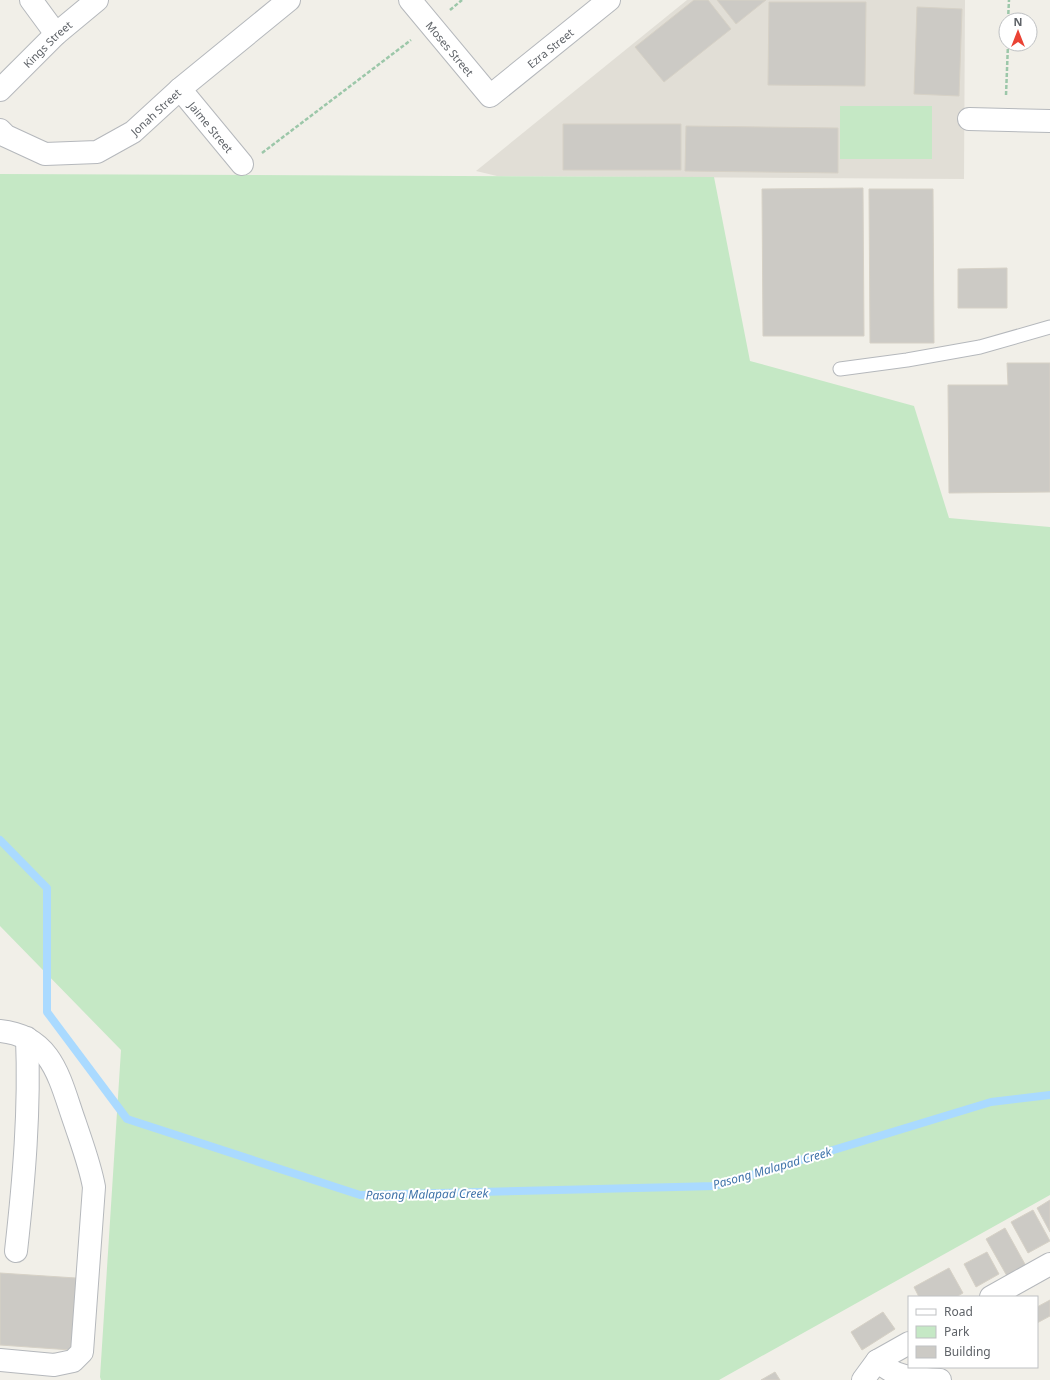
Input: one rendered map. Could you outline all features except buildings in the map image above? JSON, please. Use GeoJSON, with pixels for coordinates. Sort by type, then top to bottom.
{"type":"FeatureCollection","features":[{"type":"Feature","properties":{"kind":"street"},"geometry":{"type":"LineString","coordinates":[[31,0],[56,34]]}},
{"type":"Feature","properties":{"kind":"street","name":"Kings Street"},"geometry":{"type":"LineString","coordinates":[[0,90],[56,34],[97,0]]}},
{"type":"Feature","properties":{"kind":"street","name":"Jonah Street"},"geometry":{"type":"LineString","coordinates":[[0,130],[6,136],[45,154],[97,152],[133,132],[180,89],[290,0]]}},
{"type":"Feature","properties":{"kind":"street","name":"Moses Street"},"geometry":{"type":"LineString","coordinates":[[410,0],[490,96]]}},
{"type":"Feature","properties":{"kind":"street","name":"Ezra Street"},"geometry":{"type":"LineString","coordinates":[[490,96],[609,0]]}},
{"type":"Feature","properties":{"kind":"street","name":"Jaime Street"},"geometry":{"type":"LineString","coordinates":[[180,89],[242,164]]}},
{"type":"Feature","properties":{"kind":"street"},"geometry":{"type":"LineString","coordinates":[[969,119],[1050,121]]}},
{"type":"Feature","properties":{"kind":"street"},"geometry":{"type":"LineString","coordinates":[[0,1031],[13,1032],[27,1038],[43,1051],[56,1068],[92,1174],[94,1187],[82,1352],[73,1361],[54,1365],[0,1360]]}},
{"type":"Feature","properties":{"kind":"street"},"geometry":{"type":"LineString","coordinates":[[16,1251],[26,1165],[26,1120],[29,1076],[27,1038]]}},
{"type":"Feature","properties":{"kind":"street"},"geometry":{"type":"LineString","coordinates":[[993,1296],[1050,1264]]}},
{"type":"Feature","properties":{"kind":"street"},"geometry":{"type":"LineString","coordinates":[[863,1380],[877,1361],[908,1344]]}},
{"type":"Feature","properties":{"kind":"street"},"geometry":{"type":"LineString","coordinates":[[877,1361],[888,1370],[905,1378],[940,1380]]}},
{"type":"Feature","properties":{"kind":"lane"},"geometry":{"type":"LineString","coordinates":[[840,369],[907,360],[980,347],[1050,327]]}},
{"type":"Feature","properties":{"kind":"path"},"geometry":{"type":"LineString","coordinates":[[242,164],[268,150],[462,0]]}},
{"type":"Feature","properties":{"kind":"path"},"geometry":{"type":"LineString","coordinates":[[1008,12],[1009,0]]}},
{"type":"Feature","properties":{"kind":"path"},"geometry":{"type":"LineString","coordinates":[[1006,120],[1008,52]]}},
{"type":"Feature","properties":{"kind":"shaded area"},"geometry":{"type":"Polygon","coordinates":[[[687,0],[965,0],[964,179],[497,176],[476,171],[687,0]]]}},
{"type":"Feature","properties":{"kind":"green space"},"geometry":{"type":"Polygon","coordinates":[[[840,106],[932,106],[932,159],[840,159],[840,106]]]}},
{"type":"Feature","properties":{"kind":"green space"},"geometry":{"type":"Polygon","coordinates":[[[0,174],[714,177],[750,361],[914,406],[949,518],[1050,527],[1050,1195],[719,1380],[101,1380],[121,1050],[0,926],[0,174]]]}},
{"type":"Feature","properties":{"kind":"waterway","name":"Pasong Malapad Creek"},"geometry":{"type":"LineString","coordinates":[[0,840],[47,888],[47,1012],[127,1119],[360,1195],[715,1186],[991,1102],[1050,1095]]}}]}
